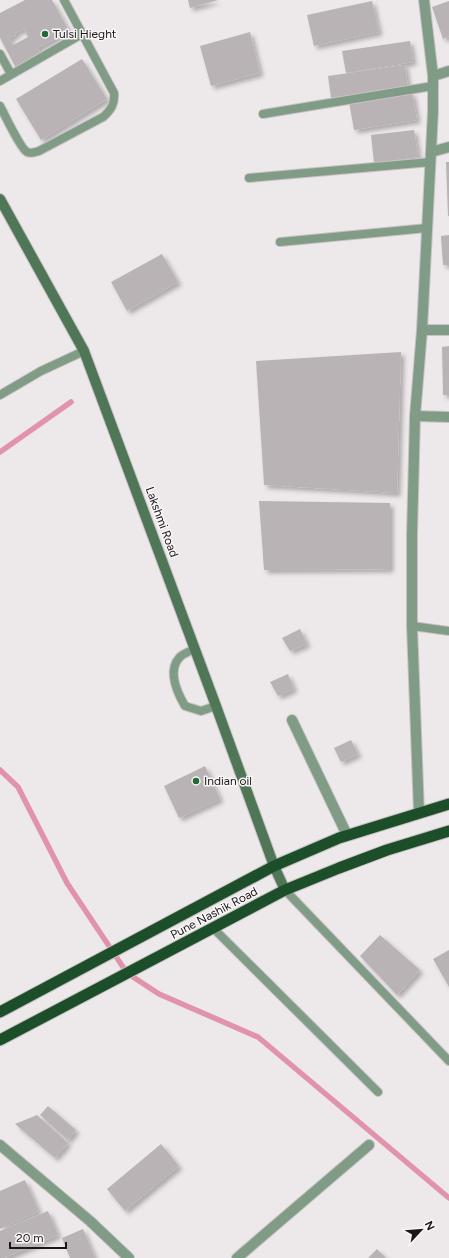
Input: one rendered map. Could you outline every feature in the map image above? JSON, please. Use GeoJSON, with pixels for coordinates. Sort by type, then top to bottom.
{"type":"FeatureCollection","features":[{"type":"Feature","properties":{"kind":"highway","name":"Pune Nashik Road"},"geometry":{"type":"LineString","coordinates":[[0,1012],[274,866],[347,836],[449,804]]}},
{"type":"Feature","properties":{"kind":"highway","name":"Pune Nashik Road"},"geometry":{"type":"LineString","coordinates":[[0,1040],[285,890],[380,853],[449,831]]}},
{"type":"Feature","properties":{"kind":"main road","name":"Lakshmi Road"},"geometry":{"type":"LineString","coordinates":[[0,199],[84,351],[195,648],[274,866],[285,890]]}},
{"type":"Feature","properties":{"kind":"street"},"geometry":{"type":"LineString","coordinates":[[419,813],[412,626],[412,535],[415,416],[422,330],[431,157],[433,81],[424,0]]}},
{"type":"Feature","properties":{"kind":"street"},"geometry":{"type":"LineString","coordinates":[[433,81],[449,71]]}},
{"type":"Feature","properties":{"kind":"street"},"geometry":{"type":"LineString","coordinates":[[431,157],[449,147]]}},
{"type":"Feature","properties":{"kind":"street"},"geometry":{"type":"LineString","coordinates":[[422,330],[449,330]]}},
{"type":"Feature","properties":{"kind":"street"},"geometry":{"type":"LineString","coordinates":[[415,416],[449,417]]}},
{"type":"Feature","properties":{"kind":"street"},"geometry":{"type":"LineString","coordinates":[[292,720],[347,836]]}},
{"type":"Feature","properties":{"kind":"street"},"geometry":{"type":"LineString","coordinates":[[0,1145],[90,1220],[129,1258]]}},
{"type":"Feature","properties":{"kind":"street"},"geometry":{"type":"LineString","coordinates":[[236,1258],[369,1146]]}},
{"type":"Feature","properties":{"kind":"lane"},"geometry":{"type":"LineString","coordinates":[[0,106],[20,143],[26,151],[33,153],[103,117],[111,110],[114,101],[114,93],[64,0]]}},
{"type":"Feature","properties":{"kind":"lane"},"geometry":{"type":"LineString","coordinates":[[0,81],[82,34]]}},
{"type":"Feature","properties":{"kind":"lane"},"geometry":{"type":"LineString","coordinates":[[0,54],[11,74]]}},
{"type":"Feature","properties":{"kind":"lane"},"geometry":{"type":"LineString","coordinates":[[263,114],[433,81]]}},
{"type":"Feature","properties":{"kind":"lane"},"geometry":{"type":"LineString","coordinates":[[249,178],[431,157]]}},
{"type":"Feature","properties":{"kind":"lane"},"geometry":{"type":"LineString","coordinates":[[280,242],[427,228]]}},
{"type":"Feature","properties":{"kind":"lane"},"geometry":{"type":"LineString","coordinates":[[0,395],[41,372],[84,351]]}},
{"type":"Feature","properties":{"kind":"lane"},"geometry":{"type":"LineString","coordinates":[[412,626],[449,631]]}},
{"type":"Feature","properties":{"kind":"lane"},"geometry":{"type":"LineString","coordinates":[[195,648],[179,658],[174,666],[174,681],[185,706],[201,711],[216,706]]}},
{"type":"Feature","properties":{"kind":"lane"},"geometry":{"type":"LineString","coordinates":[[285,890],[449,1061]]}},
{"type":"Feature","properties":{"kind":"lane"},"geometry":{"type":"LineString","coordinates":[[213,928],[378,1092]]}},
{"type":"Feature","properties":{"kind":"building","name":"Tulsi Hieght"},"geometry":{"type":"Polygon","coordinates":[[[25,0],[52,0],[69,31],[38,48],[40,52],[33,56],[35,58],[16,68],[0,38],[0,13],[25,0]],[[24,29],[15,33],[16,35],[9,38],[13,45],[28,37],[24,29]]]}},
{"type":"Feature","properties":{"kind":"building"},"geometry":{"type":"Polygon","coordinates":[[[188,0],[218,0],[190,8],[188,0]]]}},
{"type":"Feature","properties":{"kind":"building"},"geometry":{"type":"Polygon","coordinates":[[[372,1],[379,32],[314,46],[307,15],[372,1]]]}},
{"type":"Feature","properties":{"kind":"building"},"geometry":{"type":"Polygon","coordinates":[[[449,1],[449,36],[443,39],[432,7],[449,1]]]}},
{"type":"Feature","properties":{"kind":"building"},"geometry":{"type":"Polygon","coordinates":[[[250,32],[260,73],[211,86],[200,46],[250,32]]]}},
{"type":"Feature","properties":{"kind":"building"},"geometry":{"type":"Polygon","coordinates":[[[410,41],[413,62],[346,73],[342,51],[410,41]]]}},
{"type":"Feature","properties":{"kind":"building"},"geometry":{"type":"Polygon","coordinates":[[[82,59],[107,99],[41,140],[16,99],[82,59]]]}},
{"type":"Feature","properties":{"kind":"building"},"geometry":{"type":"Polygon","coordinates":[[[405,65],[408,88],[331,98],[328,76],[405,65]]]}},
{"type":"Feature","properties":{"kind":"building"},"geometry":{"type":"Polygon","coordinates":[[[412,92],[417,120],[354,130],[349,102],[412,92]]]}},
{"type":"Feature","properties":{"kind":"building"},"geometry":{"type":"Polygon","coordinates":[[[414,130],[418,157],[374,163],[371,135],[414,130]]]}},
{"type":"Feature","properties":{"kind":"building"},"geometry":{"type":"Polygon","coordinates":[[[446,162],[449,162],[449,216],[448,216],[446,162]]]}},
{"type":"Feature","properties":{"kind":"building"},"geometry":{"type":"Polygon","coordinates":[[[449,235],[449,265],[443,265],[441,236],[449,235]]]}},
{"type":"Feature","properties":{"kind":"building"},"geometry":{"type":"Polygon","coordinates":[[[162,254],[178,282],[127,311],[111,282],[162,254]]]}},
{"type":"Feature","properties":{"kind":"building"},"geometry":{"type":"Polygon","coordinates":[[[449,346],[449,395],[443,395],[442,347],[449,346]]]}},
{"type":"Feature","properties":{"kind":"building"},"geometry":{"type":"Polygon","coordinates":[[[401,352],[397,493],[264,485],[256,361],[401,352]]]}},
{"type":"Feature","properties":{"kind":"building"},"geometry":{"type":"Polygon","coordinates":[[[259,501],[390,503],[390,569],[264,570],[259,501]]]}},
{"type":"Feature","properties":{"kind":"building"},"geometry":{"type":"Polygon","coordinates":[[[300,629],[307,644],[290,651],[282,638],[300,629]]]}},
{"type":"Feature","properties":{"kind":"building"},"geometry":{"type":"Polygon","coordinates":[[[288,674],[294,689],[278,696],[270,682],[288,674]]]}},
{"type":"Feature","properties":{"kind":"building"},"geometry":{"type":"Polygon","coordinates":[[[351,740],[358,754],[341,762],[334,748],[351,740]]]}},
{"type":"Feature","properties":{"kind":"building"},"geometry":{"type":"Polygon","coordinates":[[[205,766],[220,799],[179,818],[164,786],[205,766]]]}},
{"type":"Feature","properties":{"kind":"building"},"geometry":{"type":"Polygon","coordinates":[[[380,935],[420,970],[397,995],[360,956],[380,935]]]}},
{"type":"Feature","properties":{"kind":"building"},"geometry":{"type":"Polygon","coordinates":[[[449,950],[449,987],[433,959],[449,950]]]}},
{"type":"Feature","properties":{"kind":"building"},"geometry":{"type":"Polygon","coordinates":[[[48,1106],[76,1130],[68,1140],[40,1115],[48,1106]]]}},
{"type":"Feature","properties":{"kind":"building"},"geometry":{"type":"Polygon","coordinates":[[[37,1115],[68,1143],[55,1158],[15,1124],[37,1115]]]}},
{"type":"Feature","properties":{"kind":"building"},"geometry":{"type":"Polygon","coordinates":[[[161,1144],[179,1166],[125,1211],[107,1189],[161,1144]]]}},
{"type":"Feature","properties":{"kind":"building"},"geometry":{"type":"Polygon","coordinates":[[[25,1180],[39,1211],[0,1229],[0,1191],[25,1180]]]}},
{"type":"Feature","properties":{"kind":"building"},"geometry":{"type":"Polygon","coordinates":[[[48,1211],[58,1235],[4,1258],[0,1258],[0,1231],[48,1211]]]}},
{"type":"Feature","properties":{"kind":"building"},"geometry":{"type":"Polygon","coordinates":[[[83,1229],[95,1258],[70,1258],[62,1238],[83,1229]]]}},
{"type":"Feature","properties":{"kind":"building"},"geometry":{"type":"Polygon","coordinates":[[[377,1249],[386,1258],[368,1258],[377,1249]]]}},
{"type":"Feature","properties":{"kind":"waterway"},"geometry":{"type":"LineString","coordinates":[[0,452],[71,402]]}},
{"type":"Feature","properties":{"kind":"waterway"},"geometry":{"type":"LineString","coordinates":[[0,770],[18,787],[67,883],[127,973],[159,994],[258,1037],[449,1198]]}},
{"type":"Feature","properties":{"kind":"place","name":"Tulsi Hieght"},"geometry":{"type":"Point","coordinates":[45,34]}},
{"type":"Feature","properties":{"kind":"place","name":"Indian oil"},"geometry":{"type":"Point","coordinates":[196,781]}}]}
